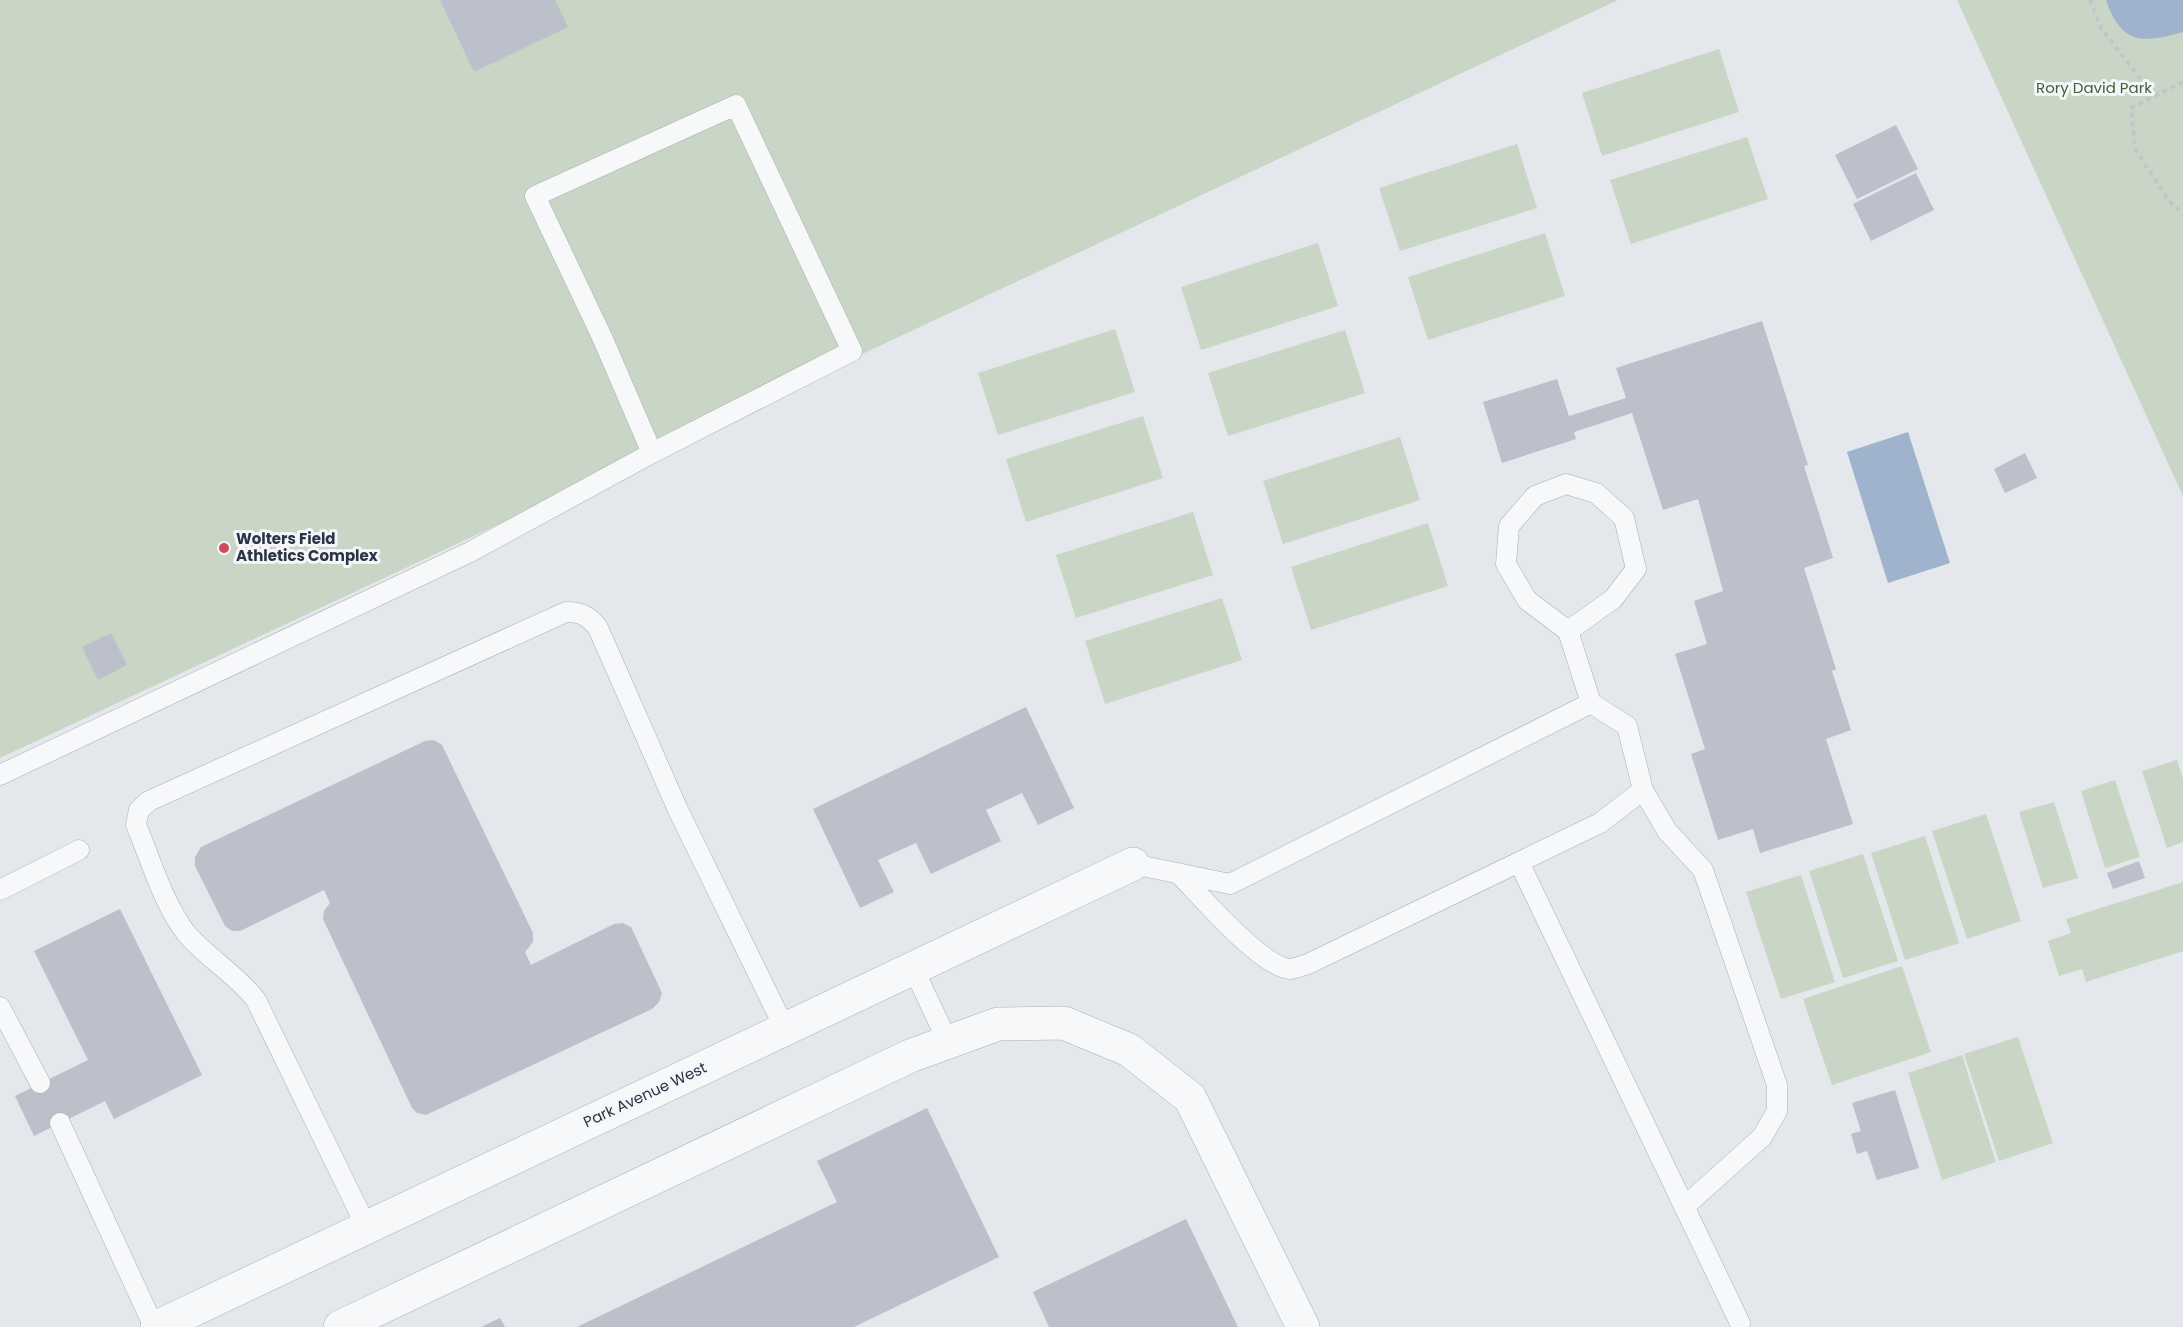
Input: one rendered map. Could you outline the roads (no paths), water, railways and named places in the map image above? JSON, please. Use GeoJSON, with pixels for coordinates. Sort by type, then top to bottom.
{"type":"FeatureCollection","features":[{"type":"Feature","properties":{"kind":"street","name":"Park Avenue West"},"geometry":{"type":"LineString","coordinates":[[156,1327],[1134,864]]}},
{"type":"Feature","properties":{"kind":"street"},"geometry":{"type":"LineString","coordinates":[[340,1327],[910,1056],[998,1024],[1064,1023],[1129,1050],[1191,1098],[1303,1327]]}},
{"type":"Feature","properties":{"kind":"lane"},"geometry":{"type":"LineString","coordinates":[[0,775],[471,552],[652,453],[852,351],[736,105],[535,196],[602,338],[652,453]]}},
{"type":"Feature","properties":{"kind":"lane"},"geometry":{"type":"LineString","coordinates":[[1569,631],[1613,599],[1636,569],[1624,518],[1596,493],[1566,484],[1535,496],[1509,526],[1506,564],[1527,600],[1569,631],[1591,703],[1628,726],[1642,790],[1667,831],[1703,870],[1777,1085],[1777,1111],[1762,1137],[1684,1207]]}},
{"type":"Feature","properties":{"kind":"lane"},"geometry":{"type":"LineString","coordinates":[[367,1228],[256,1000],[244,984],[187,933],[172,910],[136,825],[139,810],[149,801],[566,612],[578,612],[590,617],[598,628],[678,810],[785,1029]]}},
{"type":"Feature","properties":{"kind":"lane"},"geometry":{"type":"LineString","coordinates":[[1134,864],[1230,884],[1591,703]]}},
{"type":"Feature","properties":{"kind":"lane"},"geometry":{"type":"LineString","coordinates":[[1178,873],[1238,934],[1269,961],[1290,969],[1308,964],[1600,823],[1642,790]]}},
{"type":"Feature","properties":{"kind":"lane"},"geometry":{"type":"LineString","coordinates":[[0,890],[79,850]]}},
{"type":"Feature","properties":{"kind":"lane"},"geometry":{"type":"LineString","coordinates":[[1519,862],[1740,1323]]}},
{"type":"Feature","properties":{"kind":"lane"},"geometry":{"type":"LineString","coordinates":[[913,968],[948,1042]]}},
{"type":"Feature","properties":{"kind":"lane"},"geometry":{"type":"LineString","coordinates":[[0,1007],[40,1083]]}},
{"type":"Feature","properties":{"kind":"lane"},"geometry":{"type":"LineString","coordinates":[[60,1123],[156,1327]]}},
{"type":"Feature","properties":{"kind":"water"},"geometry":{"type":"Polygon","coordinates":[[[2106,0],[2183,0],[2183,32],[2156,38],[2136,37],[2119,26],[2106,0]]]}},
{"type":"Feature","properties":{"kind":"water"},"geometry":{"type":"Polygon","coordinates":[[[1908,432],[1950,563],[1888,583],[1847,452],[1908,432]]]}},
{"type":"Feature","properties":{"kind":"place","name":"Wolters Field Athletics Complex"},"geometry":{"type":"Point","coordinates":[224,548]}},
{"type":"Feature","properties":{"kind":"park label","name":"Rory David Park"},"geometry":{"type":"Point","coordinates":[2094,88]}}]}
